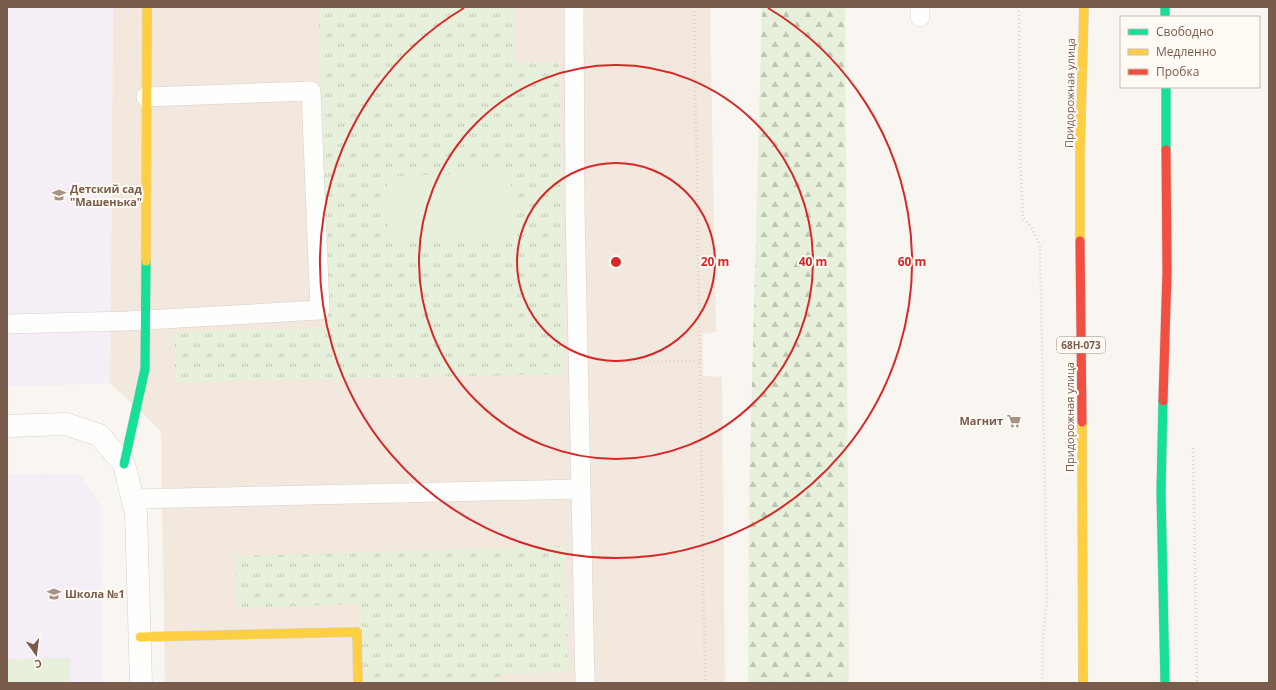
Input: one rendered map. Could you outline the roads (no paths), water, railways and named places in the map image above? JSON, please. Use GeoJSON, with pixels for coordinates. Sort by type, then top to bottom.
{"type":"FeatureCollection","features":[{"type":"Feature","properties":{"kind":"main road"},"geometry":{"type":"LineString","coordinates":[[124,464],[145,369],[147,7]]}},
{"type":"Feature","properties":{"kind":"main road","name":"Придорожная улица"},"geometry":{"type":"LineString","coordinates":[[1083,683],[1080,155],[1084,7]]}},
{"type":"Feature","properties":{"kind":"main road"},"geometry":{"type":"LineString","coordinates":[[1165,683],[1162,492],[1167,272],[1166,88]]}},
{"type":"Feature","properties":{"kind":"main road"},"geometry":{"type":"LineString","coordinates":[[140,636],[357,632],[358,683]]}},
{"type":"Feature","properties":{"kind":"street"},"geometry":{"type":"LineString","coordinates":[[7,426],[66,424],[99,435],[124,464],[136,513],[141,683]]}},
{"type":"Feature","properties":{"kind":"lane"},"geometry":{"type":"LineString","coordinates":[[574,7],[575,216],[585,683]]}},
{"type":"Feature","properties":{"kind":"lane"},"geometry":{"type":"LineString","coordinates":[[7,324],[145,320],[320,310],[311,91],[146,97]]}},
{"type":"Feature","properties":{"kind":"lane"},"geometry":{"type":"LineString","coordinates":[[133,499],[581,489]]}},
{"type":"Feature","properties":{"kind":"place","name":"Детский сад \"Машенька\""},"geometry":{"type":"Point","coordinates":[59,195]}},
{"type":"Feature","properties":{"kind":"place","name":"Магнит"},"geometry":{"type":"Point","coordinates":[1014,421]}},
{"type":"Feature","properties":{"kind":"place","name":"Школа №1"},"geometry":{"type":"Point","coordinates":[54,594]}}]}
